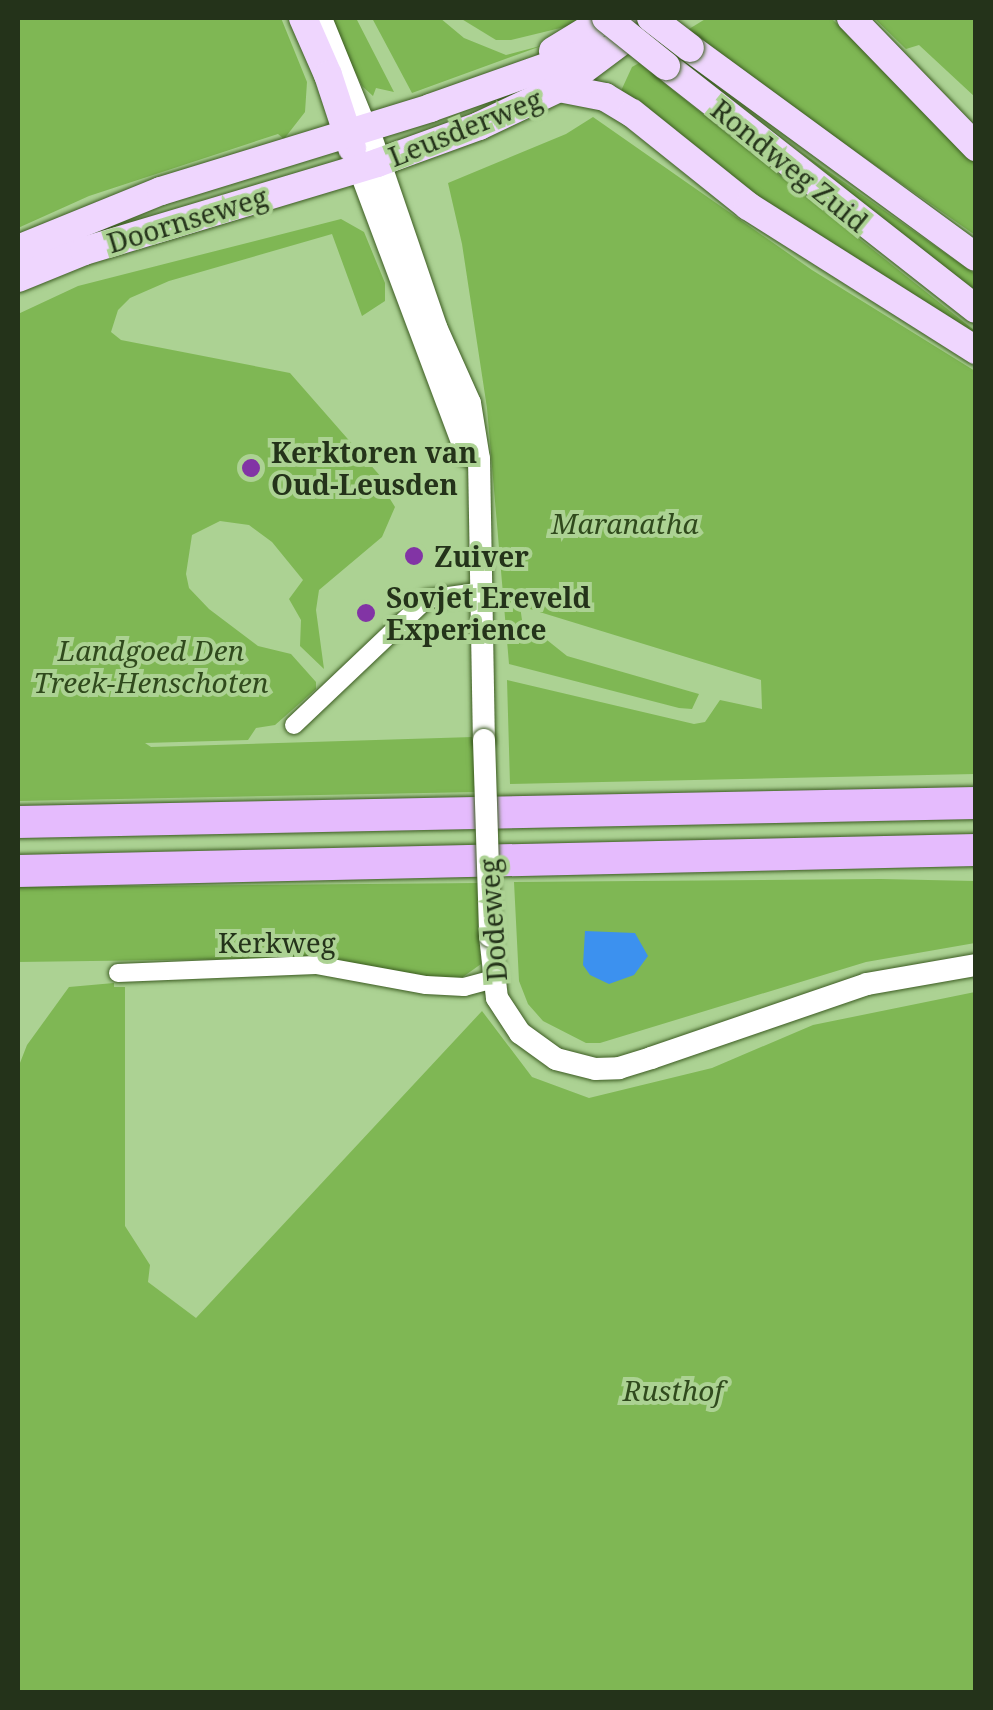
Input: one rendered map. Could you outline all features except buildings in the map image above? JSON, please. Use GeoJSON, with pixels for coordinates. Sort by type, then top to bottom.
{"type":"FeatureCollection","features":[{"type":"Feature","properties":{"kind":"highway"},"geometry":{"type":"LineString","coordinates":[[18,822],[976,802]]}},
{"type":"Feature","properties":{"kind":"highway"},"geometry":{"type":"LineString","coordinates":[[18,871],[976,850]]}},
{"type":"Feature","properties":{"kind":"main road","name":"Dodeweg"},"geometry":{"type":"LineString","coordinates":[[303,18],[358,130],[368,166]]}},
{"type":"Feature","properties":{"kind":"main road","name":"Leusderweg"},"geometry":{"type":"LineString","coordinates":[[358,130],[513,76],[610,26],[653,18]]}},
{"type":"Feature","properties":{"kind":"main road","name":"Rondweg Zuid"},"geometry":{"type":"LineString","coordinates":[[653,18],[976,257]]}},
{"type":"Feature","properties":{"kind":"main road"},"geometry":{"type":"LineString","coordinates":[[851,18],[976,147]]}},
{"type":"Feature","properties":{"kind":"main road","name":"Leusderweg"},"geometry":{"type":"LineString","coordinates":[[368,166],[479,126],[559,88],[610,26]]}},
{"type":"Feature","properties":{"kind":"main road","name":"Rondweg Zuid"},"geometry":{"type":"LineString","coordinates":[[610,26],[976,310]]}},
{"type":"Feature","properties":{"kind":"main road"},"geometry":{"type":"LineString","coordinates":[[559,88],[605,97],[632,113],[748,206],[976,350]]}},
{"type":"Feature","properties":{"kind":"main road","name":"Doornseweg"},"geometry":{"type":"LineString","coordinates":[[18,249],[161,191],[358,130]]}},
{"type":"Feature","properties":{"kind":"main road","name":"Doornseweg"},"geometry":{"type":"LineString","coordinates":[[18,278],[84,251],[368,166]]}},
{"type":"Feature","properties":{"kind":"street"},"geometry":{"type":"LineString","coordinates":[[324,18],[358,130]]}},
{"type":"Feature","properties":{"kind":"street","name":"Dodeweg"},"geometry":{"type":"LineString","coordinates":[[368,166],[466,388],[479,458],[490,936],[497,998],[520,1033],[556,1059],[594,1069],[635,1064],[867,984],[976,964]]}},
{"type":"Feature","properties":{"kind":"street"},"geometry":{"type":"LineString","coordinates":[[294,725],[427,598],[484,591]]}},
{"type":"Feature","properties":{"kind":"street","name":"Kerkweg"},"geometry":{"type":"LineString","coordinates":[[118,973],[316,965],[426,985],[464,987],[493,978]]}},
{"type":"Feature","properties":{"kind":"green space"},"geometry":{"type":"Polygon","coordinates":[[[18,18],[281,18],[307,82],[305,112],[284,139],[278,134],[89,196],[18,228],[18,18]]]}},
{"type":"Feature","properties":{"kind":"green space"},"geometry":{"type":"Polygon","coordinates":[[[329,18],[356,18],[394,92],[376,88],[373,96],[362,86],[329,18]]]}},
{"type":"Feature","properties":{"kind":"green space"},"geometry":{"type":"Polygon","coordinates":[[[372,18],[440,18],[464,38],[506,55],[544,45],[412,93],[372,18]]]}},
{"type":"Feature","properties":{"kind":"green space"},"geometry":{"type":"Polygon","coordinates":[[[460,18],[584,18],[577,24],[496,40],[460,18]]]}},
{"type":"Feature","properties":{"kind":"green space"},"geometry":{"type":"Polygon","coordinates":[[[707,18],[831,18],[975,156],[975,235],[716,54],[689,29],[707,18]]]}},
{"type":"Feature","properties":{"kind":"green space"},"geometry":{"type":"Polygon","coordinates":[[[874,18],[975,18],[975,97],[919,45],[906,49],[874,18]]]}},
{"type":"Feature","properties":{"kind":"green space"},"geometry":{"type":"Polygon","coordinates":[[[639,63],[975,331],[975,342],[779,219],[620,93],[632,67],[639,63]]]}},
{"type":"Feature","properties":{"kind":"green space","name":"Maranatha"},"geometry":{"type":"Polygon","coordinates":[[[593,117],[812,270],[975,371],[975,774],[510,784],[507,680],[694,724],[705,722],[720,700],[762,709],[761,680],[520,606],[522,620],[567,656],[699,694],[692,709],[679,708],[509,664],[487,408],[462,244],[448,183],[566,134],[593,117]]]}},
{"type":"Feature","properties":{"kind":"green space"},"geometry":{"type":"Polygon","coordinates":[[[798,150],[975,274],[975,290],[891,226],[798,150]]]}},
{"type":"Feature","properties":{"kind":"green space","name":"Landgoed Den Treek-Henschoten"},"geometry":{"type":"Polygon","coordinates":[[[341,219],[364,232],[385,283],[385,301],[362,316],[332,234],[169,281],[130,298],[118,310],[111,332],[121,340],[290,373],[396,494],[390,499],[395,507],[382,537],[319,590],[316,610],[324,669],[300,646],[301,620],[289,599],[303,580],[272,542],[249,525],[220,521],[192,535],[186,574],[189,588],[209,609],[258,646],[291,654],[316,682],[316,689],[275,725],[256,728],[248,740],[145,743],[151,747],[473,737],[476,792],[18,801],[18,314],[78,286],[341,219]]]}},
{"type":"Feature","properties":{"kind":"green space"},"geometry":{"type":"Polygon","coordinates":[[[975,881],[975,943],[866,962],[600,1043],[586,1043],[543,1021],[528,1004],[519,981],[514,882],[975,881]]]}},
{"type":"Feature","properties":{"kind":"green space"},"geometry":{"type":"Polygon","coordinates":[[[479,883],[481,964],[460,979],[446,981],[321,958],[18,962],[18,887],[479,883]]]}},
{"type":"Feature","properties":{"kind":"green space","name":"Rusthof"},"geometry":{"type":"Polygon","coordinates":[[[114,983],[114,987],[125,987],[125,1226],[150,1265],[148,1282],[196,1318],[482,1011],[532,1077],[589,1098],[712,1068],[813,1025],[975,992],[975,1692],[18,1692],[18,1068],[27,1045],[69,987],[114,983]]]}},
{"type":"Feature","properties":{"kind":"water"},"geometry":{"type":"Polygon","coordinates":[[[585,931],[635,933],[648,956],[634,975],[609,984],[590,975],[583,965],[585,931]]]}},
{"type":"Feature","properties":{"kind":"place","name":"Kerktoren van Oud-Leusden"},"geometry":{"type":"Point","coordinates":[251,468]}},
{"type":"Feature","properties":{"kind":"place","name":"Zuiver"},"geometry":{"type":"Point","coordinates":[414,556]}},
{"type":"Feature","properties":{"kind":"place","name":"Sovjet Ereveld Experience"},"geometry":{"type":"Point","coordinates":[366,613]}}]}
